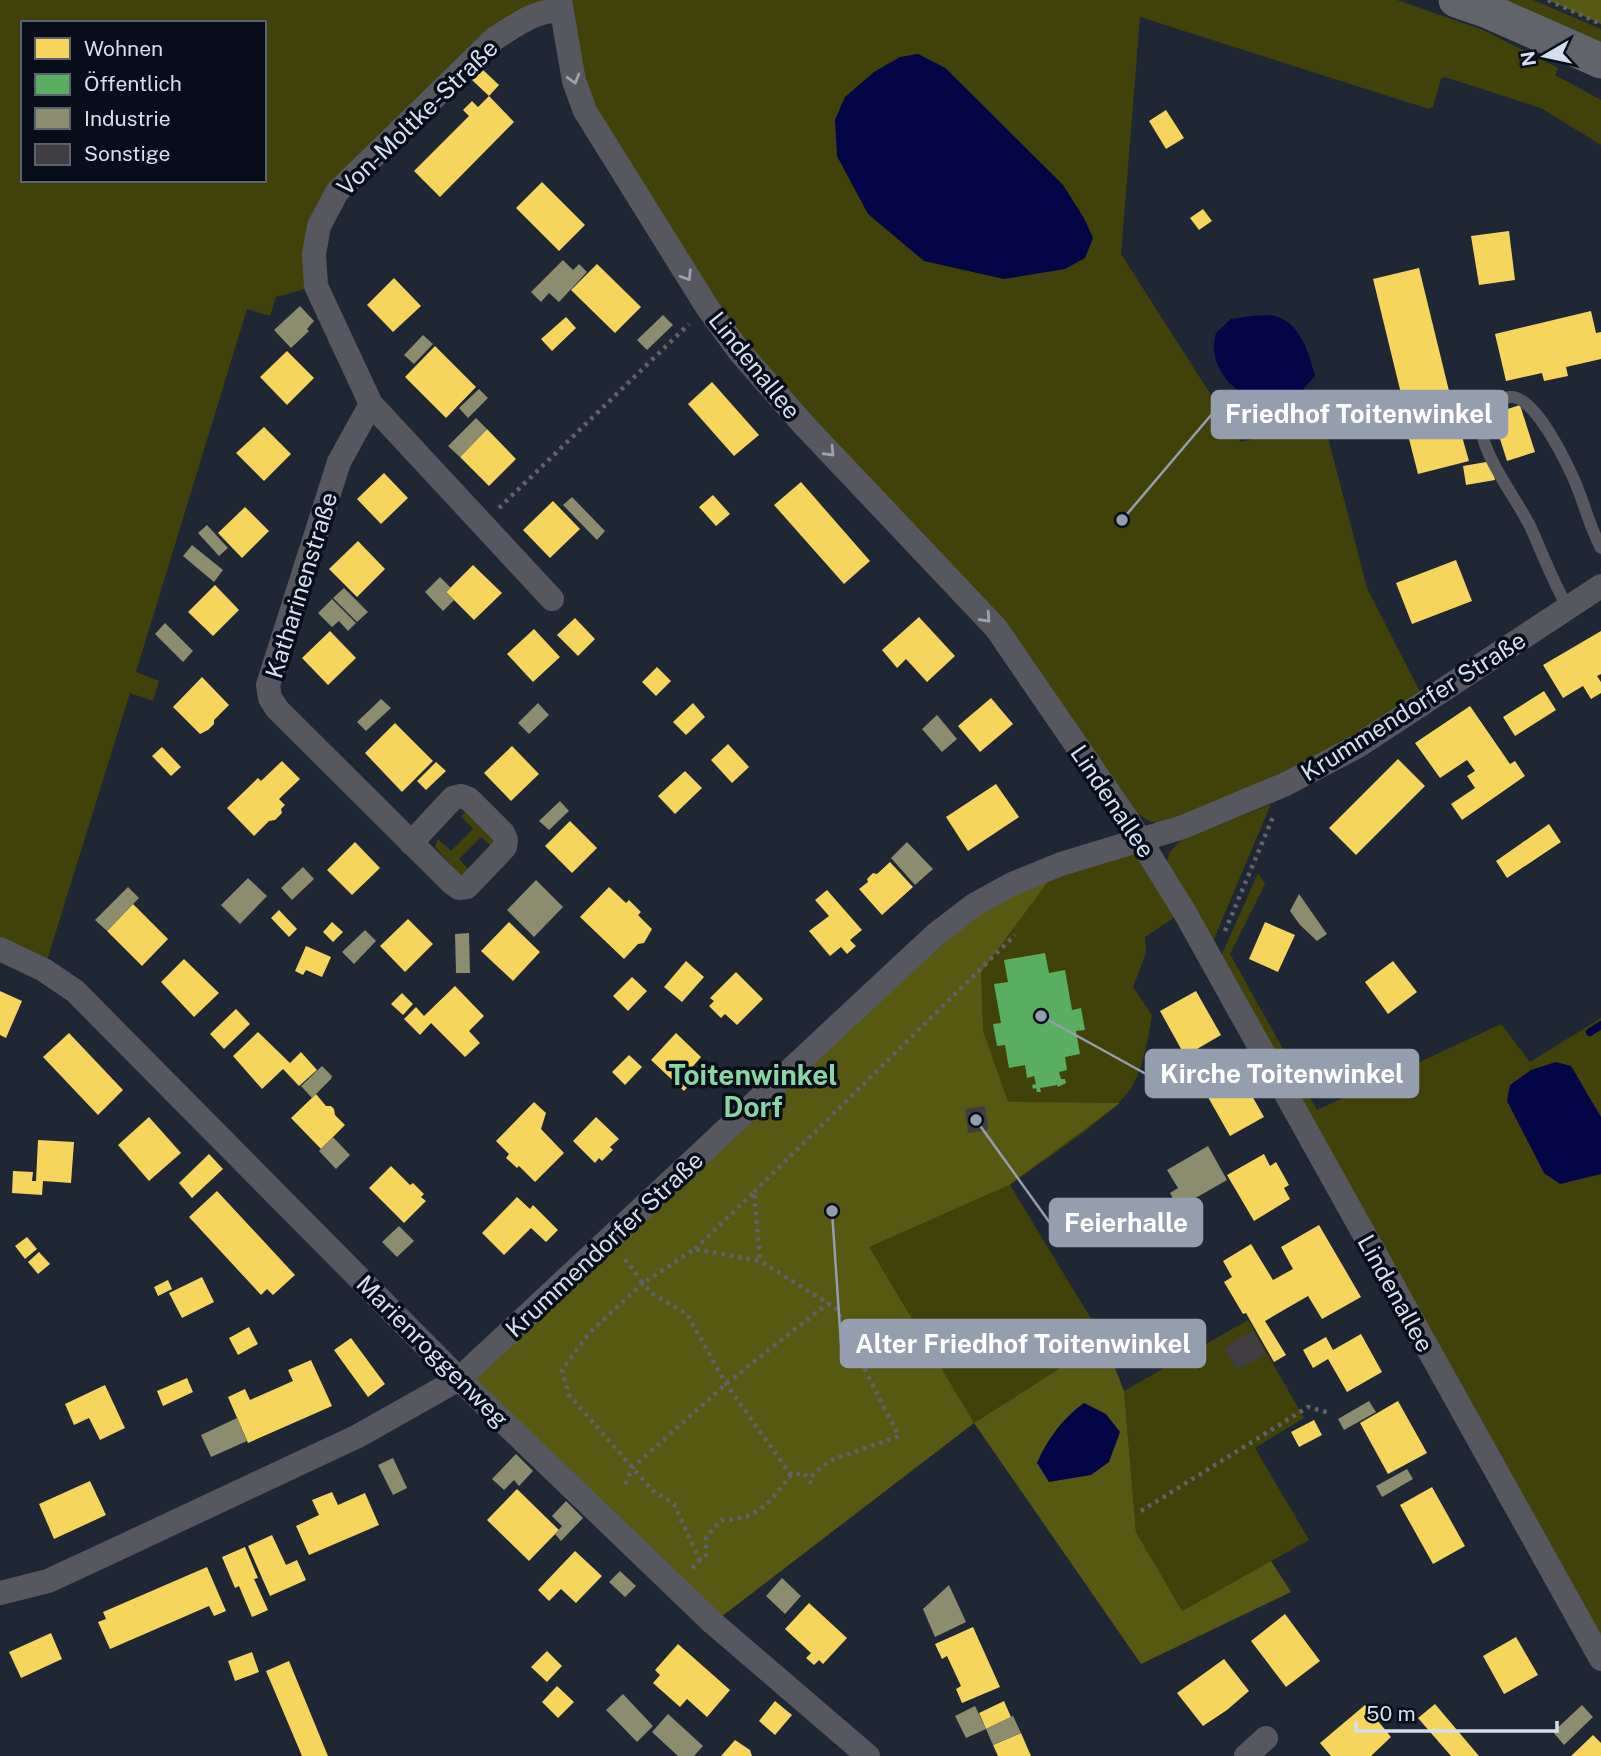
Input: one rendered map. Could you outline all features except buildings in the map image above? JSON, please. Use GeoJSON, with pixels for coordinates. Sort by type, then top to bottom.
{"type":"FeatureCollection","features":[{"type":"Feature","properties":{"kind":"street"},"geometry":{"type":"LineString","coordinates":[[1456,0],[1488,11],[1601,61]]}},
{"type":"Feature","properties":{"kind":"street","name":"Lindenallee"},"geometry":{"type":"LineString","coordinates":[[560,6],[574,81],[585,111],[707,307],[739,351],[803,424],[996,628],[1141,841],[1184,911],[1601,1659]]}},
{"type":"Feature","properties":{"kind":"street","name":"Von-Moltke-Straße"},"geometry":{"type":"LineString","coordinates":[[552,599],[371,404],[316,286],[314,254],[319,226],[337,192],[494,39],[521,23],[560,6]]}},
{"type":"Feature","properties":{"kind":"street","name":"Katharinenstraße"},"geometry":{"type":"LineString","coordinates":[[371,404],[339,462],[268,685],[270,698],[277,709],[411,843]]}},
{"type":"Feature","properties":{"kind":"street","name":"Krummendorfer Straße"},"geometry":{"type":"LineString","coordinates":[[0,1593],[48,1580],[130,1544],[358,1436],[458,1379],[936,934],[974,905],[1012,884],[1061,864],[1183,827],[1286,784],[1357,746],[1601,586]]}},
{"type":"Feature","properties":{"kind":"street","name":"Marienroggenweg"},"geometry":{"type":"LineString","coordinates":[[0,949],[44,970],[75,990],[458,1379],[713,1623],[868,1756]]}},
{"type":"Feature","properties":{"kind":"street"},"geometry":{"type":"LineString","coordinates":[[1246,1756],[1266,1738]]}},
{"type":"Feature","properties":{"kind":"lane"},"geometry":{"type":"LineString","coordinates":[[1568,608],[1530,527],[1480,432],[1480,414],[1487,406],[1514,397],[1523,401],[1543,423],[1572,474],[1601,548]]}},
{"type":"Feature","properties":{"kind":"path"},"geometry":{"type":"LineString","coordinates":[[1548,0],[1601,24]]}},
{"type":"Feature","properties":{"kind":"path"},"geometry":{"type":"LineString","coordinates":[[483,523],[707,307]]}},
{"type":"Feature","properties":{"kind":"path"},"geometry":{"type":"LineString","coordinates":[[1211,960],[1286,784]]}},
{"type":"Feature","properties":{"kind":"path"},"geometry":{"type":"LineString","coordinates":[[700,1561],[674,1504],[652,1490],[569,1395],[562,1370],[590,1332],[643,1283],[695,1249],[1015,935]]}},
{"type":"Feature","properties":{"kind":"path"},"geometry":{"type":"LineString","coordinates":[[754,1192],[760,1261]]}},
{"type":"Feature","properties":{"kind":"path"},"geometry":{"type":"LineString","coordinates":[[610,1238],[651,1293],[687,1314],[726,1384],[791,1475]]}},
{"type":"Feature","properties":{"kind":"path"},"geometry":{"type":"LineString","coordinates":[[695,1249],[760,1261],[837,1309],[867,1376],[899,1436],[829,1461],[808,1479]]}},
{"type":"Feature","properties":{"kind":"path"},"geometry":{"type":"LineString","coordinates":[[625,1484],[632,1468],[726,1384],[828,1303]]}},
{"type":"Feature","properties":{"kind":"path"},"geometry":{"type":"LineString","coordinates":[[1141,1511],[1308,1407],[1330,1413]]}},
{"type":"Feature","properties":{"kind":"path"},"geometry":{"type":"LineString","coordinates":[[673,1584],[706,1555],[706,1537],[721,1520],[736,1520],[765,1508],[791,1475],[804,1473],[815,1488]]}},
{"type":"Feature","properties":{"kind":"shaded area"},"geometry":{"type":"Polygon","coordinates":[[[0,0],[550,0],[521,23],[337,192],[316,286],[276,297],[270,316],[247,309],[136,672],[159,681],[153,701],[130,693],[44,970],[0,949],[0,0]]]}},
{"type":"Feature","properties":{"kind":"shaded area"},"geometry":{"type":"Polygon","coordinates":[[[560,0],[1397,0],[1483,30],[1558,68],[1555,75],[1601,100],[1601,145],[1541,108],[1445,77],[1441,79],[1433,107],[1429,109],[1140,17],[1121,254],[1241,442],[1324,422],[1367,588],[1422,696],[1301,769],[1161,824],[1140,815],[1127,819],[996,628],[803,424],[585,111],[560,0]],[[918,54],[1063,185],[946,68],[918,54]]]}},
{"type":"Feature","properties":{"kind":"shaded area"},"geometry":{"type":"Polygon","coordinates":[[[1490,0],[1533,0],[1601,29],[1601,48],[1490,0]]]}},
{"type":"Feature","properties":{"kind":"shaded area"},"geometry":{"type":"Polygon","coordinates":[[[1548,0],[1601,0],[1601,24],[1597,22],[1548,0]]]}},
{"type":"Feature","properties":{"kind":"shaded area"},"geometry":{"type":"Polygon","coordinates":[[[918,54],[945,68],[1063,185],[1093,238],[1085,258],[1065,269],[1004,279],[924,261],[868,214],[837,156],[835,120],[845,97],[874,72],[900,57],[918,54]]]}},
{"type":"Feature","properties":{"kind":"shaded area"},"geometry":{"type":"Polygon","coordinates":[[[1273,315],[1284,320],[1298,332],[1302,340],[1315,376],[1291,399],[1266,402],[1253,399],[1231,385],[1217,363],[1214,348],[1216,333],[1231,319],[1273,315]]]}},
{"type":"Feature","properties":{"kind":"shaded area"},"geometry":{"type":"Polygon","coordinates":[[[1271,804],[1211,946],[1167,863],[1169,853],[1181,840],[1271,804]]]}},
{"type":"Feature","properties":{"kind":"shaded area"},"geometry":{"type":"Polygon","coordinates":[[[466,812],[497,838],[496,850],[481,837],[459,859],[472,873],[460,875],[435,847],[438,839],[451,851],[473,829],[461,816],[466,812]]]}},
{"type":"Feature","properties":{"kind":"shaded area"},"geometry":{"type":"Polygon","coordinates":[[[1141,841],[1184,911],[1145,937],[1146,953],[1133,987],[1152,1015],[1145,1050],[1134,1083],[1113,1108],[1078,1137],[1010,1185],[1104,1340],[974,1423],[713,1623],[974,905],[1141,841]]]}},
{"type":"Feature","properties":{"kind":"shaded area"},"geometry":{"type":"Polygon","coordinates":[[[1061,864],[981,972],[983,1031],[1008,1102],[1120,1103],[1009,1185],[869,1247],[974,1423],[713,1623],[459,1379],[936,934],[1061,864]]]}},
{"type":"Feature","properties":{"kind":"shaded area"},"geometry":{"type":"Polygon","coordinates":[[[1258,873],[1265,884],[1230,954],[1317,1110],[1501,1024],[1530,1062],[1601,1018],[1601,1644],[1219,961],[1258,873]]]}},
{"type":"Feature","properties":{"kind":"shaded area"},"geometry":{"type":"Polygon","coordinates":[[[1556,1062],[1571,1066],[1601,1117],[1601,1174],[1560,1184],[1544,1173],[1507,1101],[1510,1085],[1531,1070],[1556,1062]]]}},
{"type":"Feature","properties":{"kind":"shaded area"},"geometry":{"type":"Polygon","coordinates":[[[1248,1320],[1304,1418],[1255,1448],[1309,1540],[1182,1611],[1136,1532],[1124,1391],[1248,1320]]]}},
{"type":"Feature","properties":{"kind":"shaded area"},"geometry":{"type":"Polygon","coordinates":[[[1104,1340],[1124,1391],[1136,1532],[1182,1611],[1271,1561],[1291,1592],[1141,1664],[974,1423],[1104,1340]]]}},
{"type":"Feature","properties":{"kind":"shaded area"},"geometry":{"type":"Polygon","coordinates":[[[1084,1403],[1106,1414],[1120,1432],[1109,1462],[1091,1475],[1049,1482],[1037,1463],[1057,1429],[1084,1403]]]}},
{"type":"Feature","properties":{"kind":"waterway"},"geometry":{"type":"LineString","coordinates":[[1590,1032],[1601,1025]]}},
{"type":"Feature","properties":{"kind":"place","name":"Friedhof Toitenwinkel"},"geometry":{"type":"Point","coordinates":[1122,520]}},
{"type":"Feature","properties":{"kind":"place","name":"Kirche Toitenwinkel"},"geometry":{"type":"Point","coordinates":[1041,1016]}},
{"type":"Feature","properties":{"kind":"place","name":"Feierhalle"},"geometry":{"type":"Point","coordinates":[976,1120]}},
{"type":"Feature","properties":{"kind":"place","name":"Alter Friedhof Toitenwinkel"},"geometry":{"type":"Point","coordinates":[832,1211]}},
{"type":"Feature","properties":{"kind":"district","name":"Toitenwinkel Dorf"},"geometry":{"type":"Point","coordinates":[753,1090]}}]}
